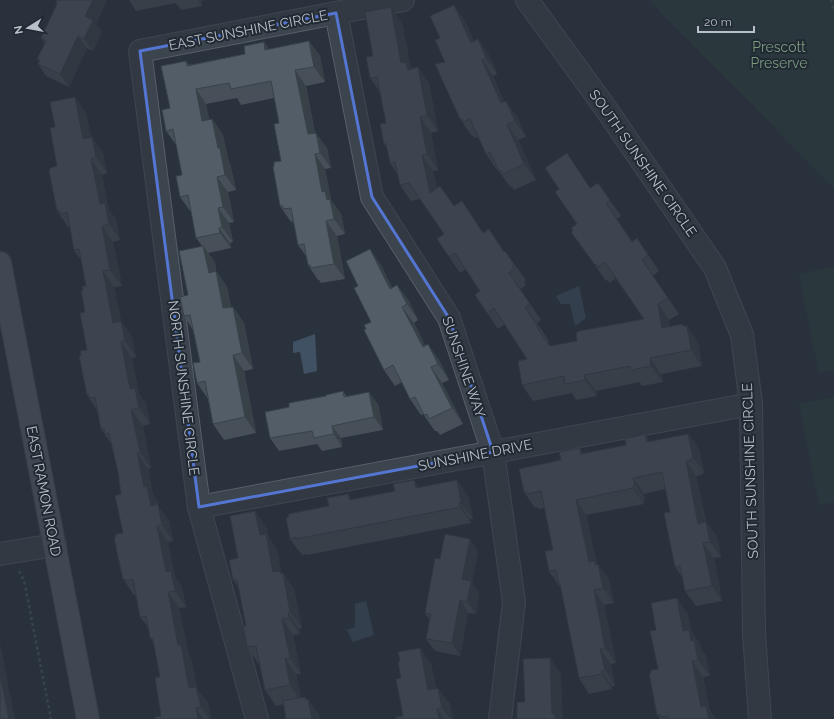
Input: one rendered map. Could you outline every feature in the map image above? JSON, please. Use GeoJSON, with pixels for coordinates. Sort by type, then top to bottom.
{"type":"FeatureCollection","features":[{"type":"Feature","properties":{"kind":"main road","name":"EAST RAMON ROAD"},"geometry":{"type":"LineString","coordinates":[[1,274],[88,719]]}},
{"type":"Feature","properties":{"kind":"street","name":"EAST SUNSHINE CIRCLE"},"geometry":{"type":"LineString","coordinates":[[140,51],[403,0]]}},
{"type":"Feature","properties":{"kind":"street","name":"SOUTH SUNSHINE CIRCLE"},"geometry":{"type":"LineString","coordinates":[[527,0],[604,106],[715,268],[742,335],[751,404],[754,633],[760,719]]}},
{"type":"Feature","properties":{"kind":"street","name":"SUNSHINE WAY"},"geometry":{"type":"LineString","coordinates":[[336,13],[372,197],[449,318],[493,452],[514,602],[500,719]]}},
{"type":"Feature","properties":{"kind":"street","name":"NORTH SUNSHINE CIRCLE"},"geometry":{"type":"LineString","coordinates":[[140,51],[199,507],[257,719]]}},
{"type":"Feature","properties":{"kind":"street","name":"SUNSHINE DRIVE"},"geometry":{"type":"LineString","coordinates":[[199,507],[751,404]]}},
{"type":"Feature","properties":{"kind":"street"},"geometry":{"type":"LineString","coordinates":[[8,561],[55,545]]}},
{"type":"Feature","properties":{"kind":"path"},"geometry":{"type":"LineString","coordinates":[[831,0],[834,11]]}},
{"type":"Feature","properties":{"kind":"path"},"geometry":{"type":"LineString","coordinates":[[8,561],[21,573],[24,580],[51,719]]}},
{"type":"Feature","properties":{"kind":"highlighted area"},"geometry":{"type":"Polygon","coordinates":[[[336,13],[372,197],[449,318],[493,452],[199,507],[140,51],[336,13]]]}},
{"type":"Feature","properties":{"kind":"green space","name":"Prescott Preserve"},"geometry":{"type":"Polygon","coordinates":[[[649,0],[834,0],[834,188],[649,0]]]}},
{"type":"Feature","properties":{"kind":"green space"},"geometry":{"type":"Polygon","coordinates":[[[834,267],[834,370],[819,373],[799,274],[834,267]]]}},
{"type":"Feature","properties":{"kind":"green space"},"geometry":{"type":"Polygon","coordinates":[[[834,397],[834,502],[819,505],[799,404],[834,397]]]}},
{"type":"Feature","properties":{"kind":"water"},"geometry":{"type":"Polygon","coordinates":[[[579,286],[586,318],[575,326],[570,304],[561,304],[556,296],[579,286]]]}},
{"type":"Feature","properties":{"kind":"water"},"geometry":{"type":"Polygon","coordinates":[[[315,334],[317,371],[304,374],[300,352],[293,353],[293,342],[315,334]]]}},
{"type":"Feature","properties":{"kind":"water"},"geometry":{"type":"Polygon","coordinates":[[[366,601],[374,635],[353,642],[347,630],[355,627],[355,604],[366,601]]]}},
{"type":"Feature","properties":{"kind":"building"},"geometry":{"type":"Polygon","coordinates":[[[57,0],[93,0],[85,16],[93,20],[84,39],[78,36],[60,74],[38,64],[40,60],[37,59],[46,41],[41,38],[57,4],[57,0]]]}},
{"type":"Feature","properties":{"kind":"building"},"geometry":{"type":"Polygon","coordinates":[[[454,5],[471,43],[478,39],[486,58],[482,60],[501,103],[506,101],[515,121],[507,124],[524,164],[503,174],[501,170],[499,171],[490,152],[486,154],[470,119],[463,122],[462,119],[460,119],[435,64],[445,62],[435,40],[440,38],[430,16],[454,5]]]}},
{"type":"Feature","properties":{"kind":"building"},"geometry":{"type":"Polygon","coordinates":[[[391,7],[401,63],[406,62],[408,70],[418,67],[427,115],[420,117],[427,154],[422,155],[430,193],[440,186],[454,206],[462,201],[483,233],[489,229],[514,264],[514,269],[509,273],[530,304],[525,307],[550,346],[577,341],[576,333],[579,331],[644,319],[605,262],[598,267],[596,264],[595,265],[571,232],[573,231],[571,228],[577,224],[555,192],[559,189],[545,168],[567,153],[590,188],[598,183],[610,200],[606,203],[632,242],[637,238],[648,255],[642,260],[668,298],[658,304],[662,328],[683,324],[683,326],[687,326],[691,350],[650,358],[651,366],[631,370],[630,366],[584,375],[585,380],[565,384],[564,376],[522,385],[518,361],[527,359],[494,308],[487,313],[475,295],[480,291],[455,253],[449,257],[437,239],[444,234],[409,183],[400,185],[395,162],[390,163],[380,124],[386,123],[377,77],[370,78],[366,57],[373,56],[365,12],[391,7]]]}},
{"type":"Feature","properties":{"kind":"building"},"geometry":{"type":"Polygon","coordinates":[[[309,41],[314,67],[295,70],[308,134],[316,133],[320,153],[315,154],[322,192],[325,191],[327,200],[330,199],[334,219],[326,221],[334,264],[311,268],[310,265],[308,265],[304,244],[298,245],[291,208],[283,209],[283,206],[280,206],[273,167],[274,162],[281,161],[274,124],[279,123],[271,81],[231,89],[229,83],[196,89],[202,121],[212,119],[218,148],[220,148],[225,175],[217,177],[223,207],[218,208],[222,227],[219,228],[220,233],[196,238],[188,195],[180,197],[176,176],[182,175],[173,129],[166,131],[162,110],[170,108],[161,66],[186,61],[187,66],[245,54],[244,46],[264,42],[265,50],[309,41]]]}},
{"type":"Feature","properties":{"kind":"building"},"geometry":{"type":"Polygon","coordinates":[[[75,97],[83,139],[92,137],[96,157],[91,159],[100,204],[105,203],[109,224],[102,226],[110,270],[103,271],[113,323],[121,321],[125,341],[121,342],[130,389],[135,388],[139,408],[131,410],[140,452],[137,453],[144,487],[147,486],[151,506],[158,504],[162,525],[157,526],[166,572],[171,571],[175,591],[168,592],[178,645],[181,645],[189,688],[196,687],[201,707],[196,708],[198,719],[155,719],[155,717],[161,716],[155,678],[160,677],[153,640],[150,638],[146,616],[140,617],[133,579],[125,581],[125,579],[123,579],[114,537],[116,537],[116,534],[123,533],[115,496],[121,494],[118,472],[109,433],[105,434],[104,429],[101,429],[95,397],[89,398],[89,395],[87,395],[79,356],[81,355],[80,351],[87,350],[80,313],[85,312],[81,291],[83,291],[82,286],[86,286],[79,249],[74,250],[67,212],[60,214],[59,210],[57,211],[49,171],[50,168],[57,166],[50,128],[55,127],[50,102],[75,97]]]}},
{"type":"Feature","properties":{"kind":"building"},"geometry":{"type":"Polygon","coordinates":[[[203,246],[209,273],[216,271],[223,308],[233,307],[242,353],[233,355],[245,417],[213,424],[205,381],[197,383],[193,363],[200,362],[190,315],[184,316],[180,297],[188,295],[179,251],[203,246]]]}},
{"type":"Feature","properties":{"kind":"building"},"geometry":{"type":"Polygon","coordinates":[[[370,249],[390,289],[397,285],[407,304],[402,307],[423,347],[428,344],[438,364],[431,367],[452,408],[429,419],[427,414],[424,415],[415,397],[410,399],[393,365],[384,370],[364,330],[366,329],[364,325],[371,322],[354,288],[358,286],[346,261],[370,249]]]}},
{"type":"Feature","properties":{"kind":"building"},"geometry":{"type":"Polygon","coordinates":[[[343,391],[344,397],[369,392],[374,417],[332,426],[334,434],[314,438],[312,431],[270,438],[265,412],[289,407],[289,403],[343,391]]]}},
{"type":"Feature","properties":{"kind":"building"},"geometry":{"type":"Polygon","coordinates":[[[645,434],[647,442],[688,434],[693,458],[691,458],[692,460],[686,461],[698,524],[706,522],[710,542],[703,543],[712,586],[685,591],[680,566],[675,567],[664,513],[670,512],[662,472],[633,478],[635,485],[633,488],[576,500],[589,562],[595,561],[595,565],[598,564],[603,588],[594,590],[605,648],[600,649],[605,670],[601,671],[602,674],[579,678],[560,584],[556,570],[549,571],[545,551],[553,550],[541,491],[527,494],[527,492],[524,492],[519,469],[561,460],[559,452],[580,448],[581,454],[626,445],[625,439],[645,434]]]}},
{"type":"Feature","properties":{"kind":"building"},"geometry":{"type":"Polygon","coordinates":[[[414,480],[416,488],[457,480],[461,503],[459,503],[460,507],[290,539],[286,518],[289,517],[288,514],[329,506],[327,498],[348,494],[350,500],[395,491],[393,484],[414,480]]]}},
{"type":"Feature","properties":{"kind":"building"},"geometry":{"type":"Polygon","coordinates":[[[255,511],[260,535],[266,534],[273,572],[280,571],[281,574],[283,573],[290,612],[288,613],[289,618],[282,619],[290,658],[285,658],[290,685],[265,690],[256,646],[247,647],[243,626],[246,626],[237,580],[233,580],[229,560],[238,558],[230,516],[255,511]]]}},
{"type":"Feature","properties":{"kind":"building"},"geometry":{"type":"Polygon","coordinates":[[[445,534],[470,539],[462,579],[471,581],[467,602],[460,600],[452,643],[426,639],[431,614],[425,613],[435,558],[440,559],[445,534]]]}},
{"type":"Feature","properties":{"kind":"building"},"geometry":{"type":"Polygon","coordinates":[[[677,598],[683,631],[689,630],[691,641],[694,640],[698,660],[692,661],[701,707],[706,706],[709,719],[668,719],[668,716],[660,717],[660,714],[657,715],[649,673],[651,673],[651,670],[658,669],[650,631],[656,630],[651,603],[677,598]]]}},
{"type":"Feature","properties":{"kind":"building"},"geometry":{"type":"Polygon","coordinates":[[[420,648],[428,690],[438,688],[442,708],[437,709],[439,719],[396,719],[396,717],[403,716],[396,679],[401,678],[398,652],[420,648]]]}},
{"type":"Feature","properties":{"kind":"building"},"geometry":{"type":"Polygon","coordinates":[[[550,658],[552,714],[555,714],[555,719],[517,719],[517,702],[525,702],[523,659],[550,658]]]}},
{"type":"Feature","properties":{"kind":"building"},"geometry":{"type":"Polygon","coordinates":[[[0,674],[9,719],[0,719],[0,674]]]}},
{"type":"Feature","properties":{"kind":"building"},"geometry":{"type":"Polygon","coordinates":[[[305,697],[306,700],[308,699],[312,719],[286,719],[283,701],[305,697]]]}}]}
